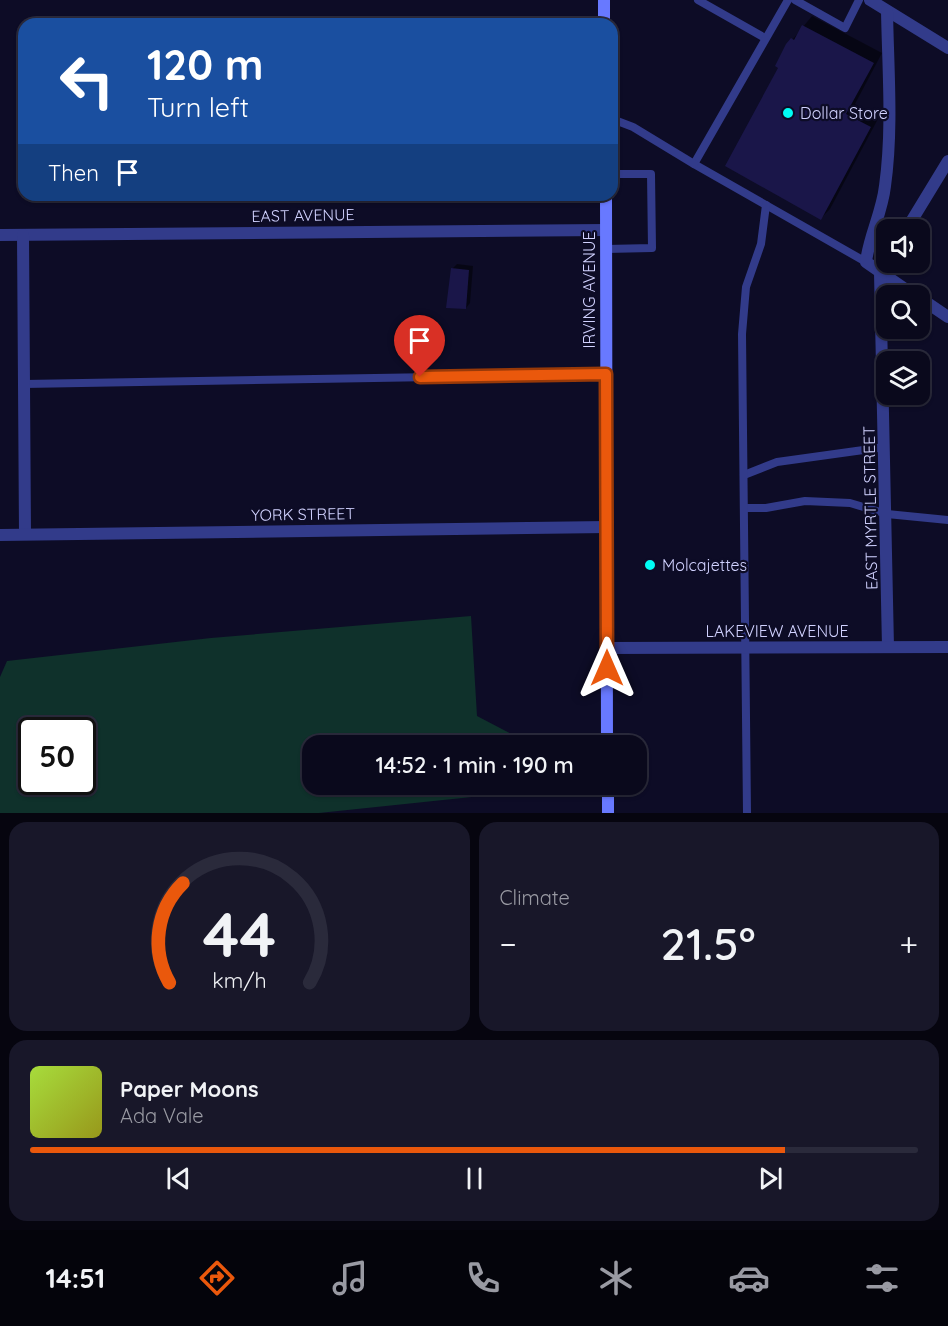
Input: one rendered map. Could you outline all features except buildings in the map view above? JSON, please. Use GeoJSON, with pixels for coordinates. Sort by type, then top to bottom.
{"type":"FeatureCollection","features":[{"type":"Feature","properties":{"kind":"main road"},"geometry":{"type":"LineString","coordinates":[[604,0],[604,18]]}},
{"type":"Feature","properties":{"kind":"main road","name":"IRVING AVENUE"},"geometry":{"type":"LineString","coordinates":[[606,201],[608,735]]}},
{"type":"Feature","properties":{"kind":"main road"},"geometry":{"type":"LineString","coordinates":[[608,795],[608,813]]}},
{"type":"Feature","properties":{"kind":"street"},"geometry":{"type":"LineString","coordinates":[[870,0],[948,48]]}},
{"type":"Feature","properties":{"kind":"street"},"geometry":{"type":"LineString","coordinates":[[876,265],[866,262],[884,201],[887,170],[887,11]]}},
{"type":"Feature","properties":{"kind":"street"},"geometry":{"type":"LineString","coordinates":[[914,219],[944,178],[948,161]]}},
{"type":"Feature","properties":{"kind":"street","name":"EAST AVENUE"},"geometry":{"type":"LineString","coordinates":[[0,235],[606,230]]}},
{"type":"Feature","properties":{"kind":"street"},"geometry":{"type":"LineString","coordinates":[[23,235],[25,534]]}},
{"type":"Feature","properties":{"kind":"street","name":"EAST MYRTLE STREET"},"geometry":{"type":"LineString","coordinates":[[883,273],[888,647]]}},
{"type":"Feature","properties":{"kind":"street"},"geometry":{"type":"LineString","coordinates":[[890,273],[903,285]]}},
{"type":"Feature","properties":{"kind":"street"},"geometry":{"type":"LineString","coordinates":[[930,305],[948,317]]}},
{"type":"Feature","properties":{"kind":"street","name":"YORK STREET"},"geometry":{"type":"LineString","coordinates":[[0,535],[607,527]]}},
{"type":"Feature","properties":{"kind":"street","name":"LAKEVIEW AVENUE"},"geometry":{"type":"LineString","coordinates":[[607,648],[948,647]]}},
{"type":"Feature","properties":{"kind":"lane"},"geometry":{"type":"LineString","coordinates":[[698,0],[765,38]]}},
{"type":"Feature","properties":{"kind":"lane"},"geometry":{"type":"LineString","coordinates":[[694,164],[788,0]]}},
{"type":"Feature","properties":{"kind":"lane"},"geometry":{"type":"LineString","coordinates":[[795,0],[845,28],[859,0]]}},
{"type":"Feature","properties":{"kind":"lane"},"geometry":{"type":"LineString","coordinates":[[618,121],[633,127],[866,262]]}},
{"type":"Feature","properties":{"kind":"lane"},"geometry":{"type":"LineString","coordinates":[[606,249],[652,248],[651,174],[618,174]]}},
{"type":"Feature","properties":{"kind":"lane"},"geometry":{"type":"LineString","coordinates":[[747,813],[743,311],[746,287],[761,244],[766,205]]}},
{"type":"Feature","properties":{"kind":"lane"},"geometry":{"type":"LineString","coordinates":[[24,384],[606,374]]}},
{"type":"Feature","properties":{"kind":"lane"},"geometry":{"type":"LineString","coordinates":[[744,475],[777,462],[885,447]]}},
{"type":"Feature","properties":{"kind":"lane"},"geometry":{"type":"LineString","coordinates":[[744,508],[766,508],[805,501],[850,503],[887,514],[948,520]]}},
{"type":"Feature","properties":{"kind":"green space"},"geometry":{"type":"Polygon","coordinates":[[[471,616],[477,716],[513,735],[302,735],[302,795],[491,795],[319,813],[0,813],[0,677],[7,661],[211,638],[471,616]]]}},
{"type":"Feature","properties":{"kind":"place","name":"Dollar Store"},"geometry":{"type":"Point","coordinates":[788,113]}},
{"type":"Feature","properties":{"kind":"place","name":"Molcajettes"},"geometry":{"type":"Point","coordinates":[650,565]}},
{"type":"Feature","properties":{"kind":"route"},"geometry":{"type":"LineString","coordinates":[[420,377],[606,374],[607,668]]}}]}
